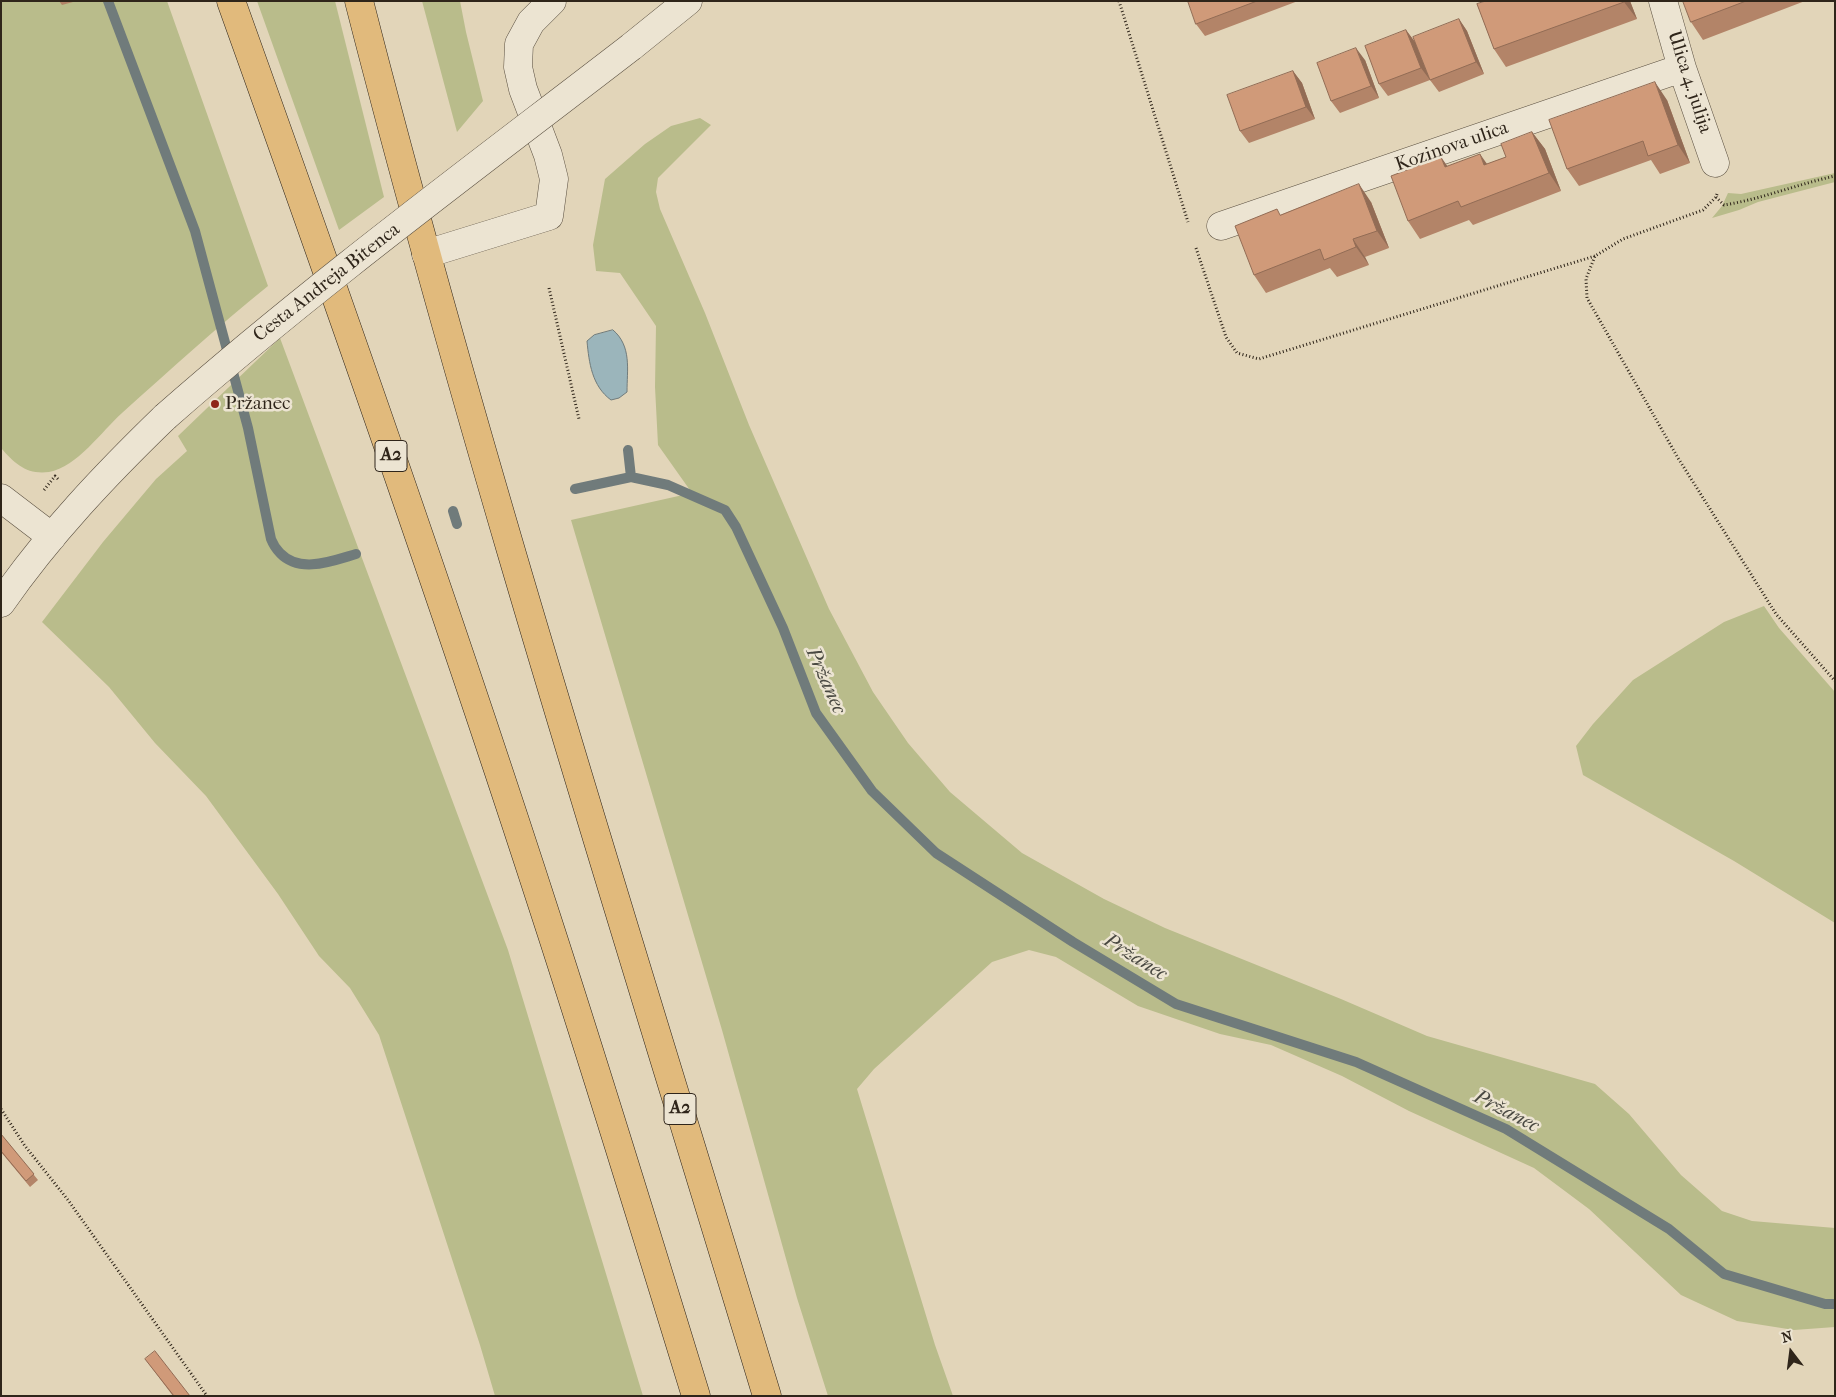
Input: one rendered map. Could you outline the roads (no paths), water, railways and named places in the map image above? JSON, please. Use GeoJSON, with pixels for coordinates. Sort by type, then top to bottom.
{"type":"FeatureCollection","features":[{"type":"Feature","properties":{"kind":"highway","name":"A2"},"geometry":{"type":"LineString","coordinates":[[231,1],[318,242],[453,635],[548,923],[696,1396]]}},
{"type":"Feature","properties":{"kind":"highway","name":"A2"},"geometry":{"type":"LineString","coordinates":[[359,1],[396,147],[426,254],[559,711],[768,1396]]}},
{"type":"Feature","properties":{"kind":"street"},"geometry":{"type":"LineString","coordinates":[[426,254],[549,216],[554,179],[548,154],[523,89],[518,68],[519,44],[531,22],[552,1]]}},
{"type":"Feature","properties":{"kind":"street","name":"Cesta Andreja Bitenca"},"geometry":{"type":"LineString","coordinates":[[1,602],[52,537],[108,472],[165,417],[230,360],[688,1]]}},
{"type":"Feature","properties":{"kind":"street","name":"Ulica 4. julija"},"geometry":{"type":"LineString","coordinates":[[1663,1],[1682,68],[1715,163]]}},
{"type":"Feature","properties":{"kind":"street","name":"Kozinova ulica"},"geometry":{"type":"LineString","coordinates":[[1221,226],[1682,68]]}},
{"type":"Feature","properties":{"kind":"street"},"geometry":{"type":"LineString","coordinates":[[1,498],[52,537]]}},
{"type":"Feature","properties":{"kind":"water"},"geometry":{"type":"Polygon","coordinates":[[[613,330],[619,336],[626,351],[627,392],[619,398],[611,400],[600,388],[593,374],[590,366],[587,341],[594,335],[613,330]]]}},
{"type":"Feature","properties":{"kind":"waterway","name":"Pržanec"},"geometry":{"type":"LineString","coordinates":[[108,1],[195,231],[248,428],[271,539],[280,553],[297,563],[316,564],[356,554]]}},
{"type":"Feature","properties":{"kind":"waterway"},"geometry":{"type":"LineString","coordinates":[[628,450],[631,477]]}},
{"type":"Feature","properties":{"kind":"waterway","name":"Pržanec"},"geometry":{"type":"LineString","coordinates":[[575,489],[631,477],[668,485],[725,510],[736,527],[783,628],[816,713],[872,791],[936,853],[1073,942],[1176,1004],[1356,1062],[1506,1129],[1669,1229],[1724,1274],[1825,1304],[1835,1304]]}},
{"type":"Feature","properties":{"kind":"waterway"},"geometry":{"type":"LineString","coordinates":[[453,511],[457,524]]}},
{"type":"Feature","properties":{"kind":"place","name":"Pržanec"},"geometry":{"type":"Point","coordinates":[215,404]}}]}
